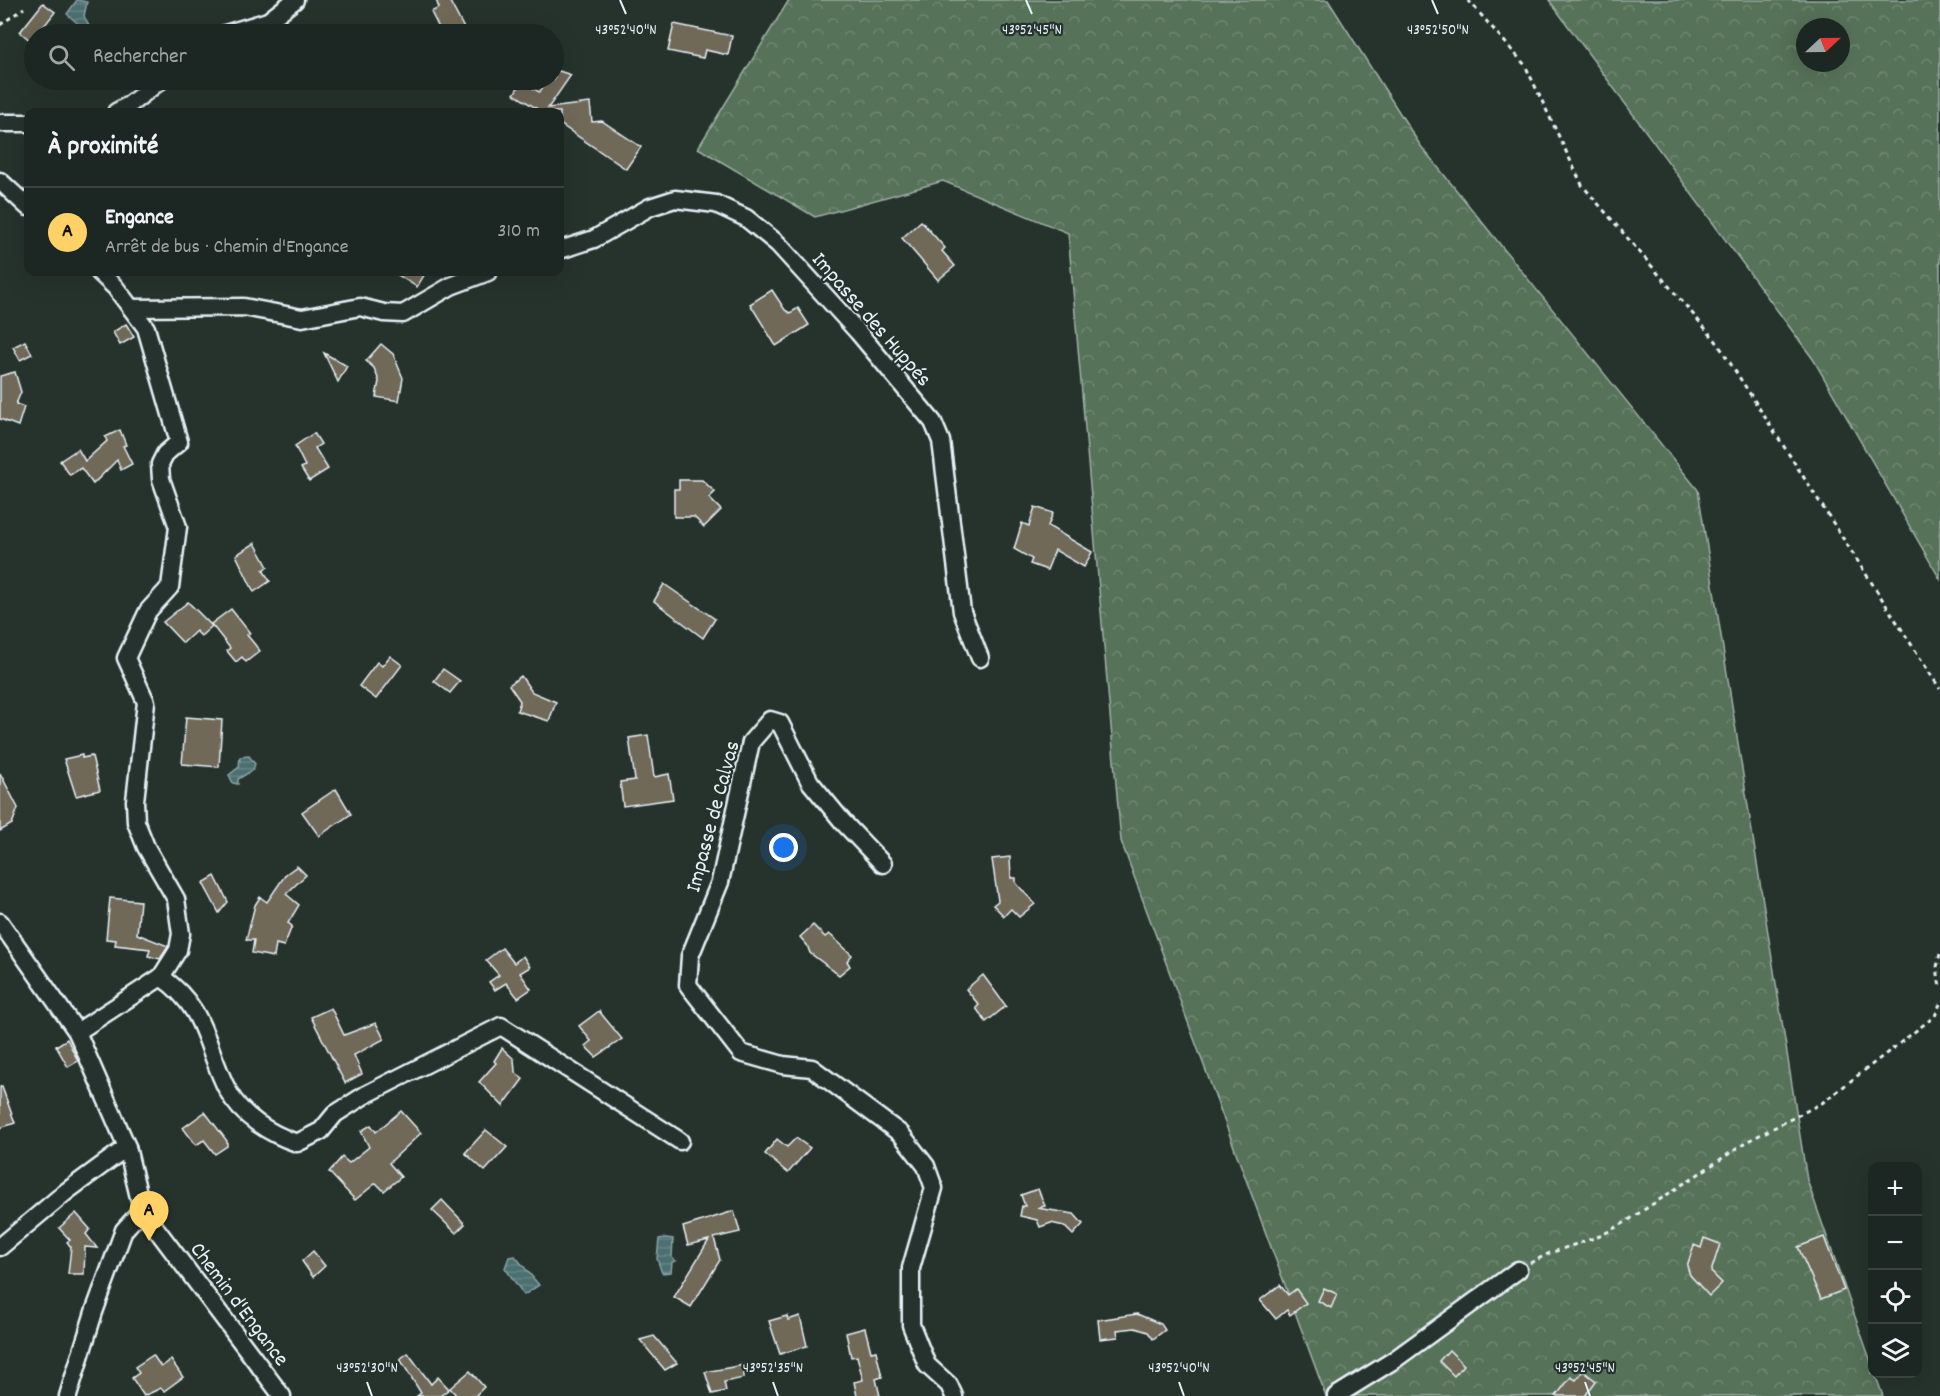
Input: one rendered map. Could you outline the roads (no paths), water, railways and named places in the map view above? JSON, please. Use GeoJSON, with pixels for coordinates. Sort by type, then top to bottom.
{"type":"FeatureCollection","features":[{"type":"Feature","properties":{"kind":"street"},"geometry":{"type":"LineString","coordinates":[[258,24],[268,21],[295,0]]}},
{"type":"Feature","properties":{"kind":"street"},"geometry":{"type":"LineString","coordinates":[[123,108],[148,90]]}},
{"type":"Feature","properties":{"kind":"street"},"geometry":{"type":"LineString","coordinates":[[0,123],[24,123]]}},
{"type":"Feature","properties":{"kind":"street"},"geometry":{"type":"LineString","coordinates":[[0,181],[24,203]]}},
{"type":"Feature","properties":{"kind":"street","name":"Impasse des Huppés"},"geometry":{"type":"LineString","coordinates":[[564,249],[594,239],[650,207],[675,199],[716,204],[746,218],[777,243],[858,332],[933,423],[941,441],[963,612],[980,658]]}},
{"type":"Feature","properties":{"kind":"street"},"geometry":{"type":"LineString","coordinates":[[77,1032],[161,977],[178,950],[182,934],[176,899],[146,847],[136,822],[135,801],[146,702],[126,658],[148,611],[170,587],[178,527],[160,479],[160,464],[165,454],[179,442],[146,328],[115,287],[103,276]]}},
{"type":"Feature","properties":{"kind":"street"},"geometry":{"type":"LineString","coordinates":[[131,308],[244,307],[302,318],[360,307],[384,313],[403,314],[451,286],[477,276]]}},
{"type":"Feature","properties":{"kind":"street","name":"Impasse de Calvas"},"geometry":{"type":"LineString","coordinates":[[883,864],[843,822],[810,782],[780,723],[770,720],[751,742],[720,882],[690,956],[688,985],[741,1053],[783,1065],[812,1068],[901,1134],[926,1166],[934,1188],[910,1268],[911,1325],[927,1365],[949,1385],[954,1396]]}},
{"type":"Feature","properties":{"kind":"street","name":"Chemin d'Engance"},"geometry":{"type":"LineString","coordinates":[[0,922],[77,1032],[127,1147],[142,1210],[282,1396]]}},
{"type":"Feature","properties":{"kind":"street"},"geometry":{"type":"LineString","coordinates":[[161,977],[187,999],[202,1022],[228,1091],[238,1106],[271,1132],[297,1143],[321,1131],[335,1114],[365,1095],[501,1026],[680,1141]]}},
{"type":"Feature","properties":{"kind":"street"},"geometry":{"type":"LineString","coordinates":[[0,1246],[67,1191],[127,1147]]}},
{"type":"Feature","properties":{"kind":"street"},"geometry":{"type":"LineString","coordinates":[[68,1396],[94,1312],[124,1230],[142,1210]]}},
{"type":"Feature","properties":{"kind":"street"},"geometry":{"type":"LineString","coordinates":[[1336,1396],[1394,1360],[1518,1270]]}},
{"type":"Feature","properties":{"kind":"water"},"geometry":{"type":"Polygon","coordinates":[[[77,0],[87,2],[84,16],[88,24],[78,24],[67,14],[77,0]]]}},
{"type":"Feature","properties":{"kind":"water"},"geometry":{"type":"Polygon","coordinates":[[[249,756],[255,764],[253,770],[238,779],[238,784],[233,783],[229,775],[239,767],[240,757],[249,756]]]}},
{"type":"Feature","properties":{"kind":"water"},"geometry":{"type":"Polygon","coordinates":[[[659,1239],[673,1239],[672,1258],[676,1261],[672,1262],[671,1272],[662,1273],[657,1259],[659,1239]]]}},
{"type":"Feature","properties":{"kind":"water"},"geometry":{"type":"Polygon","coordinates":[[[515,1256],[539,1285],[524,1295],[505,1268],[509,1257],[515,1256]]]}},
{"type":"Feature","properties":{"kind":"place","name":"Engance"},"geometry":{"type":"Point","coordinates":[149,1241]}}]}
